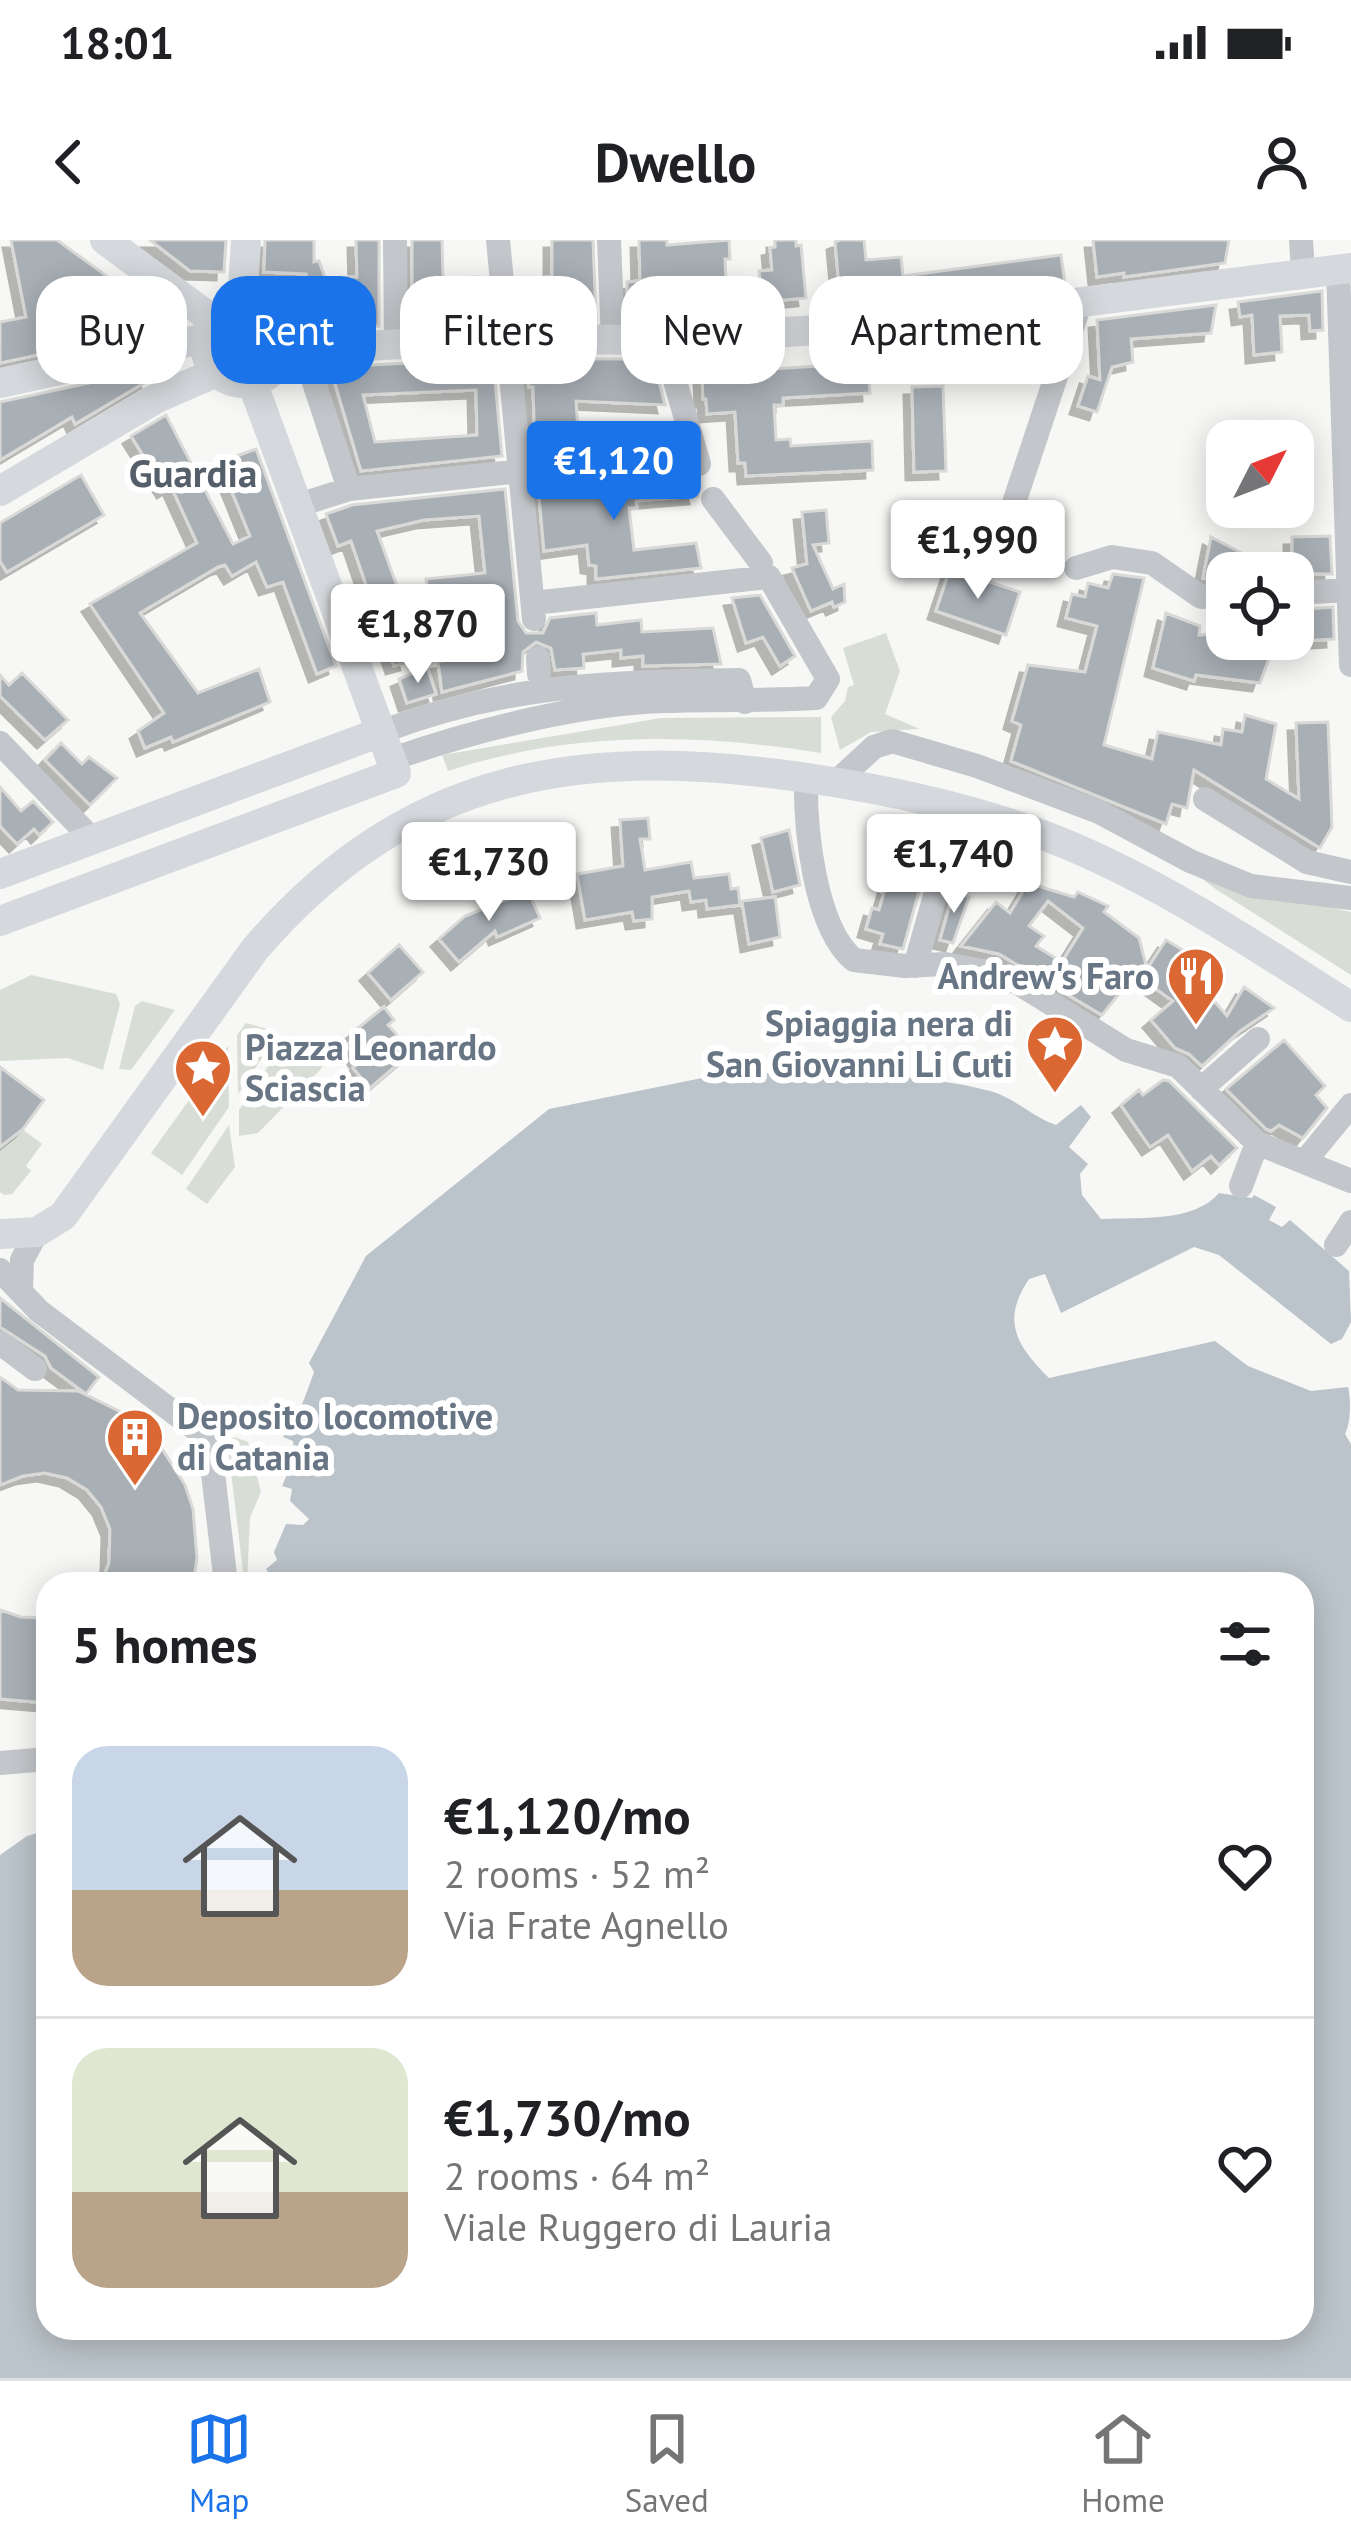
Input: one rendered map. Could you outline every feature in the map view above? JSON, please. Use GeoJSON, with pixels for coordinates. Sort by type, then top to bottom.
{"type":"FeatureCollection","features":[{"type":"Feature","properties":{"kind":"main road"},"geometry":{"type":"LineString","coordinates":[[105,240],[159,280],[209,329]]}},
{"type":"Feature","properties":{"kind":"main road"},"geometry":{"type":"LineString","coordinates":[[244,276],[246,240]]}},
{"type":"Feature","properties":{"kind":"main road"},"geometry":{"type":"LineString","coordinates":[[1083,301],[1302,255],[1344,268]]}},
{"type":"Feature","properties":{"kind":"main road"},"geometry":{"type":"LineString","coordinates":[[0,383],[142,352],[209,329]]}},
{"type":"Feature","properties":{"kind":"main road"},"geometry":{"type":"LineString","coordinates":[[209,329],[206,353],[211,361]]}},
{"type":"Feature","properties":{"kind":"main road"},"geometry":{"type":"LineString","coordinates":[[597,340],[809,331]]}},
{"type":"Feature","properties":{"kind":"main road"},"geometry":{"type":"LineString","coordinates":[[376,344],[400,343]]}},
{"type":"Feature","properties":{"kind":"main road"},"geometry":{"type":"LineString","coordinates":[[0,491],[157,398],[211,375]]}},
{"type":"Feature","properties":{"kind":"main road"},"geometry":{"type":"LineString","coordinates":[[253,384],[390,755]]}},
{"type":"Feature","properties":{"kind":"main road"},"geometry":{"type":"LineString","coordinates":[[0,874],[97,838],[390,755]]}},
{"type":"Feature","properties":{"kind":"main road"},"geometry":{"type":"LineString","coordinates":[[0,921],[117,877],[390,755]]}},
{"type":"Feature","properties":{"kind":"main road"},"geometry":{"type":"LineString","coordinates":[[0,1234],[37,1232],[63,1216],[256,949],[328,873],[398,825],[465,796],[569,770],[693,766],[821,780],[940,803],[1008,822],[1070,846],[1172,896],[1337,987],[1351,1007]]}},
{"type":"Feature","properties":{"kind":"main road"},"geometry":{"type":"LineString","coordinates":[[97,838],[117,877]]}},
{"type":"Feature","properties":{"kind":"street"},"geometry":{"type":"LineString","coordinates":[[394,240],[396,343]]}},
{"type":"Feature","properties":{"kind":"street"},"geometry":{"type":"LineString","coordinates":[[498,240],[501,276]]}},
{"type":"Feature","properties":{"kind":"street"},"geometry":{"type":"LineString","coordinates":[[609,240],[613,340]]}},
{"type":"Feature","properties":{"kind":"street"},"geometry":{"type":"LineString","coordinates":[[1344,268],[1351,665]]}},
{"type":"Feature","properties":{"kind":"street"},"geometry":{"type":"LineString","coordinates":[[317,384],[354,488]]}},
{"type":"Feature","properties":{"kind":"street"},"geometry":{"type":"LineString","coordinates":[[511,384],[534,611],[765,570]]}},
{"type":"Feature","properties":{"kind":"street"},"geometry":{"type":"LineString","coordinates":[[390,755],[442,709],[541,689],[740,680],[745,702],[816,698],[828,679],[703,476],[676,384]]}},
{"type":"Feature","properties":{"kind":"street"},"geometry":{"type":"LineString","coordinates":[[1006,527],[1053,384]]}},
{"type":"Feature","properties":{"kind":"street"},"geometry":{"type":"LineString","coordinates":[[298,513],[354,488],[520,469],[703,476]]}},
{"type":"Feature","properties":{"kind":"street"},"geometry":{"type":"LineString","coordinates":[[1076,568],[1112,557],[1152,563],[1206,597]]}},
{"type":"Feature","properties":{"kind":"street"},"geometry":{"type":"LineString","coordinates":[[1314,592],[1349,591]]}},
{"type":"Feature","properties":{"kind":"street"},"geometry":{"type":"LineString","coordinates":[[1351,898],[1251,886],[1190,861],[1099,812],[977,766],[892,742],[874,747],[821,780],[806,843],[836,939],[854,960],[945,964],[1018,983],[1126,1050],[1172,1062],[1257,1143],[1351,1181]]}},
{"type":"Feature","properties":{"kind":"street"},"geometry":{"type":"LineString","coordinates":[[0,743],[97,838]]}},
{"type":"Feature","properties":{"kind":"street"},"geometry":{"type":"LineString","coordinates":[[1205,800],[1306,862],[1351,872]]}},
{"type":"Feature","properties":{"kind":"street"},"geometry":{"type":"LineString","coordinates":[[915,966],[947,854]]}},
{"type":"Feature","properties":{"kind":"street"},"geometry":{"type":"LineString","coordinates":[[1172,896],[1190,861]]}},
{"type":"Feature","properties":{"kind":"street"},"geometry":{"type":"LineString","coordinates":[[1201,1089],[1258,1039]]}},
{"type":"Feature","properties":{"kind":"street"},"geometry":{"type":"LineString","coordinates":[[1306,1161],[1351,1105]]}},
{"type":"Feature","properties":{"kind":"street"},"geometry":{"type":"LineString","coordinates":[[1241,1186],[1257,1143]]}},
{"type":"Feature","properties":{"kind":"street"},"geometry":{"type":"LineString","coordinates":[[1336,1245],[1351,1222]]}},
{"type":"Feature","properties":{"kind":"street"},"geometry":{"type":"LineString","coordinates":[[21,1291],[22,1260],[37,1232]]}},
{"type":"Feature","properties":{"kind":"street"},"geometry":{"type":"LineString","coordinates":[[0,1270],[39,1311],[209,1439],[225,1572]]}},
{"type":"Feature","properties":{"kind":"street"},"geometry":{"type":"LineString","coordinates":[[0,1342],[34,1369]]}},
{"type":"Feature","properties":{"kind":"street"},"geometry":{"type":"LineString","coordinates":[[0,1763],[36,1761]]}},
{"type":"Feature","properties":{"kind":"shaded area"},"geometry":{"type":"Polygon","coordinates":[[[886,633],[900,671],[885,714],[920,729],[871,732],[840,750],[831,717],[845,701],[848,687],[854,685],[843,648],[886,633]]]}},
{"type":"Feature","properties":{"kind":"shaded area"},"geometry":{"type":"Polygon","coordinates":[[[821,717],[821,753],[680,739],[586,742],[448,771],[442,755],[661,718],[821,717]]]}},
{"type":"Feature","properties":{"kind":"shaded area"},"geometry":{"type":"Polygon","coordinates":[[[1200,877],[1351,912],[1351,975],[1214,888],[1200,877]]]}},
{"type":"Feature","properties":{"kind":"shaded area"},"geometry":{"type":"Polygon","coordinates":[[[31,975],[116,994],[120,1004],[103,1070],[68,1058],[0,1061],[0,990],[31,975]]]}},
{"type":"Feature","properties":{"kind":"shaded area"},"geometry":{"type":"Polygon","coordinates":[[[142,1001],[175,1010],[131,1070],[119,1069],[135,1006],[142,1001]]]}},
{"type":"Feature","properties":{"kind":"shaded area"},"geometry":{"type":"Polygon","coordinates":[[[246,1023],[279,1032],[238,1094],[237,1035],[246,1023]]]}},
{"type":"Feature","properties":{"kind":"shaded area"},"geometry":{"type":"Polygon","coordinates":[[[288,1036],[332,1045],[321,1069],[258,1133],[239,1136],[239,1110],[288,1036]]]}},
{"type":"Feature","properties":{"kind":"shaded area"},"geometry":{"type":"Polygon","coordinates":[[[228,1046],[229,1107],[182,1175],[151,1153],[228,1046]]]}},
{"type":"Feature","properties":{"kind":"shaded area"},"geometry":{"type":"Polygon","coordinates":[[[758,1073],[933,1080],[998,1094],[1056,1125],[1081,1105],[1091,1117],[1069,1147],[1088,1164],[1080,1174],[1082,1195],[1101,1219],[1180,1214],[1219,1193],[1254,1195],[1276,1207],[1269,1220],[1282,1227],[1290,1220],[1349,1271],[1351,1322],[1342,1339],[1331,1344],[1219,1255],[1194,1247],[1061,1313],[1045,1274],[1029,1279],[1014,1320],[1028,1355],[1049,1378],[1215,1341],[1248,1366],[1311,1391],[1348,1387],[1351,2378],[0,2378],[0,1855],[36,1833],[36,2340],[1314,2340],[1314,1572],[266,1569],[277,1560],[274,1552],[286,1524],[303,1525],[309,1519],[290,1501],[292,1489],[282,1486],[295,1456],[293,1441],[283,1437],[314,1372],[309,1363],[366,1256],[549,1109],[712,1076],[758,1073]]]}},
{"type":"Feature","properties":{"kind":"shaded area"},"geometry":{"type":"Polygon","coordinates":[[[229,1125],[235,1167],[207,1204],[186,1189],[229,1125]]]}},
{"type":"Feature","properties":{"kind":"shaded area"},"geometry":{"type":"Polygon","coordinates":[[[21,1128],[42,1144],[26,1166],[31,1171],[12,1194],[4,1195],[0,1192],[0,1146],[21,1128]]]}},
{"type":"Feature","properties":{"kind":"shaded area"},"geometry":{"type":"Polygon","coordinates":[[[234,1437],[248,1442],[261,1492],[250,1518],[248,1572],[243,1572],[228,1446],[234,1437]]]}},
{"type":"Feature","properties":{"kind":"building"},"geometry":{"type":"Polygon","coordinates":[[[11,240],[57,240],[107,276],[36,276],[36,355],[0,363],[0,322],[26,317],[11,240]]]}},
{"type":"Feature","properties":{"kind":"building"},"geometry":{"type":"Polygon","coordinates":[[[150,240],[226,240],[224,272],[190,271],[150,240]]]}},
{"type":"Feature","properties":{"kind":"building"},"geometry":{"type":"Polygon","coordinates":[[[265,240],[314,240],[314,262],[319,261],[324,276],[307,276],[264,272],[265,240]]]}},
{"type":"Feature","properties":{"kind":"building"},"geometry":{"type":"Polygon","coordinates":[[[356,240],[379,240],[379,326],[376,276],[357,276],[356,240]]]}},
{"type":"Feature","properties":{"kind":"building"},"geometry":{"type":"Polygon","coordinates":[[[412,240],[442,240],[443,276],[412,276],[412,240]]]}},
{"type":"Feature","properties":{"kind":"building"},"geometry":{"type":"Polygon","coordinates":[[[552,240],[593,240],[594,276],[552,276],[552,240]]]}},
{"type":"Feature","properties":{"kind":"building"},"geometry":{"type":"Polygon","coordinates":[[[639,240],[667,240],[667,245],[729,240],[726,276],[640,276],[639,240]]]}},
{"type":"Feature","properties":{"kind":"building"},"geometry":{"type":"Polygon","coordinates":[[[775,240],[796,240],[796,246],[801,245],[806,298],[785,300],[785,276],[759,276],[759,271],[772,270],[770,248],[775,247],[775,240]]]}},
{"type":"Feature","properties":{"kind":"building"},"geometry":{"type":"Polygon","coordinates":[[[864,240],[866,260],[901,257],[903,276],[838,276],[835,242],[864,240]]]}},
{"type":"Feature","properties":{"kind":"building"},"geometry":{"type":"Polygon","coordinates":[[[1093,240],[1229,240],[1225,263],[1097,277],[1093,240]]]}},
{"type":"Feature","properties":{"kind":"building"},"geometry":{"type":"Polygon","coordinates":[[[1061,255],[1064,276],[903,276],[1061,255]]]}},
{"type":"Feature","properties":{"kind":"building"},"geometry":{"type":"Polygon","coordinates":[[[1322,291],[1323,330],[1310,331],[1309,315],[1280,316],[1282,352],[1254,355],[1252,315],[1240,317],[1238,302],[1322,291]]]}},
{"type":"Feature","properties":{"kind":"building"},"geometry":{"type":"Polygon","coordinates":[[[1216,305],[1211,333],[1131,339],[1133,362],[1112,367],[1097,412],[1078,406],[1088,376],[1100,380],[1097,320],[1216,305]]]}},
{"type":"Feature","properties":{"kind":"building"},"geometry":{"type":"Polygon","coordinates":[[[597,359],[621,359],[621,384],[660,384],[665,405],[576,401],[578,432],[618,430],[619,444],[535,453],[533,387],[529,387],[597,384],[597,359]]]}},
{"type":"Feature","properties":{"kind":"building"},"geometry":{"type":"Polygon","coordinates":[[[400,364],[400,384],[495,384],[502,456],[361,471],[335,384],[376,384],[376,365],[400,364]],[[476,390],[363,395],[375,442],[477,435],[476,390]]]}},
{"type":"Feature","properties":{"kind":"building"},"geometry":{"type":"Polygon","coordinates":[[[809,367],[809,384],[869,384],[870,393],[783,398],[783,405],[774,405],[776,440],[790,439],[791,446],[872,441],[873,470],[746,476],[745,463],[738,463],[735,412],[707,414],[702,384],[785,384],[785,368],[809,367]]]}},
{"type":"Feature","properties":{"kind":"building"},"geometry":{"type":"Polygon","coordinates":[[[84,384],[142,384],[75,424],[72,417],[0,460],[0,402],[84,384]]]}},
{"type":"Feature","properties":{"kind":"building"},"geometry":{"type":"Polygon","coordinates":[[[943,386],[946,471],[914,472],[912,387],[943,386]]]}},
{"type":"Feature","properties":{"kind":"building"},"geometry":{"type":"Polygon","coordinates":[[[166,415],[233,544],[250,536],[220,462],[256,449],[336,666],[317,674],[283,582],[267,587],[256,562],[232,576],[225,565],[218,567],[140,613],[198,693],[259,669],[270,702],[173,742],[171,737],[145,748],[138,731],[164,713],[90,604],[197,543],[171,486],[165,490],[131,436],[166,415]]]}},
{"type":"Feature","properties":{"kind":"building"},"geometry":{"type":"Polygon","coordinates":[[[684,471],[692,478],[697,496],[636,501],[637,508],[629,508],[634,550],[696,543],[701,568],[596,579],[587,545],[544,551],[538,486],[684,471]]]}},
{"type":"Feature","properties":{"kind":"building"},"geometry":{"type":"Polygon","coordinates":[[[81,475],[104,515],[7,572],[0,561],[0,523],[81,475]]]}},
{"type":"Feature","properties":{"kind":"building"},"geometry":{"type":"Polygon","coordinates":[[[505,489],[518,621],[526,633],[543,633],[550,618],[596,613],[597,625],[641,620],[642,632],[713,628],[721,664],[643,666],[643,656],[621,658],[621,650],[583,654],[584,668],[555,670],[551,648],[536,642],[523,652],[522,671],[442,692],[438,662],[494,649],[489,591],[429,599],[426,579],[485,573],[479,516],[424,520],[377,531],[406,611],[393,615],[408,662],[394,666],[351,541],[338,546],[326,514],[352,505],[505,489]]]}},
{"type":"Feature","properties":{"kind":"building"},"geometry":{"type":"Polygon","coordinates":[[[826,510],[829,543],[813,545],[833,589],[844,584],[845,602],[811,611],[792,568],[807,564],[802,512],[826,510]]]}},
{"type":"Feature","properties":{"kind":"building"},"geometry":{"type":"Polygon","coordinates":[[[1330,536],[1332,574],[1314,574],[1314,552],[1292,552],[1292,537],[1330,536]]]}},
{"type":"Feature","properties":{"kind":"building"},"geometry":{"type":"Polygon","coordinates":[[[1211,537],[1240,552],[1208,552],[1211,537]]]}},
{"type":"Feature","properties":{"kind":"building"},"geometry":{"type":"Polygon","coordinates":[[[950,569],[1020,592],[1006,635],[936,611],[950,569]]]}},
{"type":"Feature","properties":{"kind":"building"},"geometry":{"type":"Polygon","coordinates":[[[1113,574],[1144,578],[1104,745],[1152,759],[1158,732],[1221,745],[1223,729],[1242,732],[1245,715],[1276,724],[1266,779],[1299,799],[1296,723],[1328,722],[1332,827],[1320,848],[1194,770],[1187,808],[1172,804],[1166,824],[1011,761],[1021,725],[1012,721],[1028,665],[1085,672],[1097,626],[1066,618],[1072,594],[1085,597],[1088,583],[1108,588],[1113,574]]]}},
{"type":"Feature","properties":{"kind":"building"},"geometry":{"type":"Polygon","coordinates":[[[760,595],[795,656],[780,666],[763,637],[746,643],[732,598],[760,595]]]}},
{"type":"Feature","properties":{"kind":"building"},"geometry":{"type":"Polygon","coordinates":[[[1333,607],[1334,639],[1314,640],[1314,609],[1333,607]]]}},
{"type":"Feature","properties":{"kind":"building"},"geometry":{"type":"Polygon","coordinates":[[[1166,613],[1200,626],[1199,635],[1206,634],[1206,660],[1268,660],[1260,683],[1196,675],[1194,681],[1153,668],[1166,613]]]}},
{"type":"Feature","properties":{"kind":"building"},"geometry":{"type":"Polygon","coordinates":[[[427,667],[436,694],[407,703],[399,679],[427,667]]]}},
{"type":"Feature","properties":{"kind":"building"},"geometry":{"type":"Polygon","coordinates":[[[22,673],[68,720],[45,740],[0,696],[0,675],[9,685],[22,673]]]}},
{"type":"Feature","properties":{"kind":"building"},"geometry":{"type":"Polygon","coordinates":[[[61,743],[82,764],[89,757],[117,778],[90,805],[45,760],[61,743]]]}},
{"type":"Feature","properties":{"kind":"building"},"geometry":{"type":"Polygon","coordinates":[[[0,787],[21,811],[33,801],[53,822],[39,835],[34,829],[17,844],[0,826],[0,787]]]}},
{"type":"Feature","properties":{"kind":"building"},"geometry":{"type":"Polygon","coordinates":[[[648,818],[650,839],[640,839],[645,870],[691,862],[694,878],[729,874],[731,889],[738,888],[740,905],[707,909],[706,900],[691,902],[689,891],[652,897],[652,919],[634,921],[632,912],[585,920],[577,874],[623,866],[620,820],[648,818]]]}},
{"type":"Feature","properties":{"kind":"building"},"geometry":{"type":"Polygon","coordinates":[[[789,830],[800,885],[773,892],[761,838],[789,830]]]}},
{"type":"Feature","properties":{"kind":"building"},"geometry":{"type":"Polygon","coordinates":[[[901,866],[924,873],[903,949],[880,944],[883,934],[866,929],[872,908],[879,910],[886,886],[894,889],[901,866]]]}},
{"type":"Feature","properties":{"kind":"building"},"geometry":{"type":"Polygon","coordinates":[[[956,883],[960,884],[957,892],[969,897],[953,943],[940,940],[956,883]]]}},
{"type":"Feature","properties":{"kind":"building"},"geometry":{"type":"Polygon","coordinates":[[[1028,883],[1074,897],[1078,892],[1108,906],[1104,912],[1139,938],[1147,969],[1166,940],[1201,961],[1189,972],[1227,1016],[1244,987],[1274,1008],[1202,1066],[1175,1048],[1151,1020],[1173,1001],[1135,974],[1102,1015],[999,954],[961,946],[996,902],[1010,913],[1028,883]],[[1048,901],[1029,926],[1044,936],[1036,946],[1062,962],[1083,928],[1048,901]]]}},
{"type":"Feature","properties":{"kind":"building"},"geometry":{"type":"Polygon","coordinates":[[[528,891],[540,918],[497,937],[495,931],[459,962],[439,939],[465,916],[528,891]]]}},
{"type":"Feature","properties":{"kind":"building"},"geometry":{"type":"Polygon","coordinates":[[[775,897],[780,937],[749,944],[742,901],[775,897]]]}},
{"type":"Feature","properties":{"kind":"building"},"geometry":{"type":"Polygon","coordinates":[[[399,945],[423,972],[391,1000],[368,973],[399,945]]]}},
{"type":"Feature","properties":{"kind":"building"},"geometry":{"type":"Polygon","coordinates":[[[384,1007],[394,1020],[388,1025],[412,1052],[370,1088],[353,1068],[360,1062],[347,1045],[357,1037],[353,1032],[384,1007]]]}},
{"type":"Feature","properties":{"kind":"building"},"geometry":{"type":"Polygon","coordinates":[[[1284,1040],[1325,1086],[1316,1095],[1327,1108],[1303,1138],[1279,1125],[1266,1129],[1226,1089],[1284,1040]]]}},
{"type":"Feature","properties":{"kind":"building"},"geometry":{"type":"Polygon","coordinates":[[[0,1067],[44,1100],[23,1129],[0,1147],[0,1067]]]}},
{"type":"Feature","properties":{"kind":"building"},"geometry":{"type":"Polygon","coordinates":[[[1163,1080],[1237,1148],[1219,1165],[1211,1156],[1192,1171],[1168,1135],[1150,1147],[1121,1105],[1139,1090],[1143,1095],[1163,1080]]]}},
{"type":"Feature","properties":{"kind":"building"},"geometry":{"type":"Polygon","coordinates":[[[0,1298],[99,1377],[86,1394],[51,1368],[45,1356],[0,1327],[0,1298]]]}},
{"type":"Feature","properties":{"kind":"building","name":"Deposito locomotive di Catania"},"geometry":{"type":"Polygon","coordinates":[[[0,1377],[18,1390],[78,1391],[121,1412],[159,1444],[185,1485],[193,1509],[195,1572],[106,1572],[110,1529],[87,1490],[67,1478],[45,1473],[0,1485],[0,1377]]]}},
{"type":"Feature","properties":{"kind":"building"},"geometry":{"type":"Polygon","coordinates":[[[0,1610],[36,1618],[36,1702],[0,1699],[0,1610]]]}},
{"type":"Feature","properties":{"kind":"place","name":"Andrew's Faro"},"geometry":{"type":"Point","coordinates":[1196,1027]}},
{"type":"Feature","properties":{"kind":"place","name":"Spiaggia nera di San Giovanni Li Cuti"},"geometry":{"type":"Point","coordinates":[1055,1095]}},
{"type":"Feature","properties":{"kind":"place","name":"Piazza Leonardo Sciascia"},"geometry":{"type":"Point","coordinates":[203,1119]}},
{"type":"Feature","properties":{"kind":"place","name":"Deposito locomotive di Catania"},"geometry":{"type":"Point","coordinates":[135,1488]}},
{"type":"Feature","properties":{"kind":"district","name":"Guardia"},"geometry":{"type":"Point","coordinates":[193,473]}}]}
